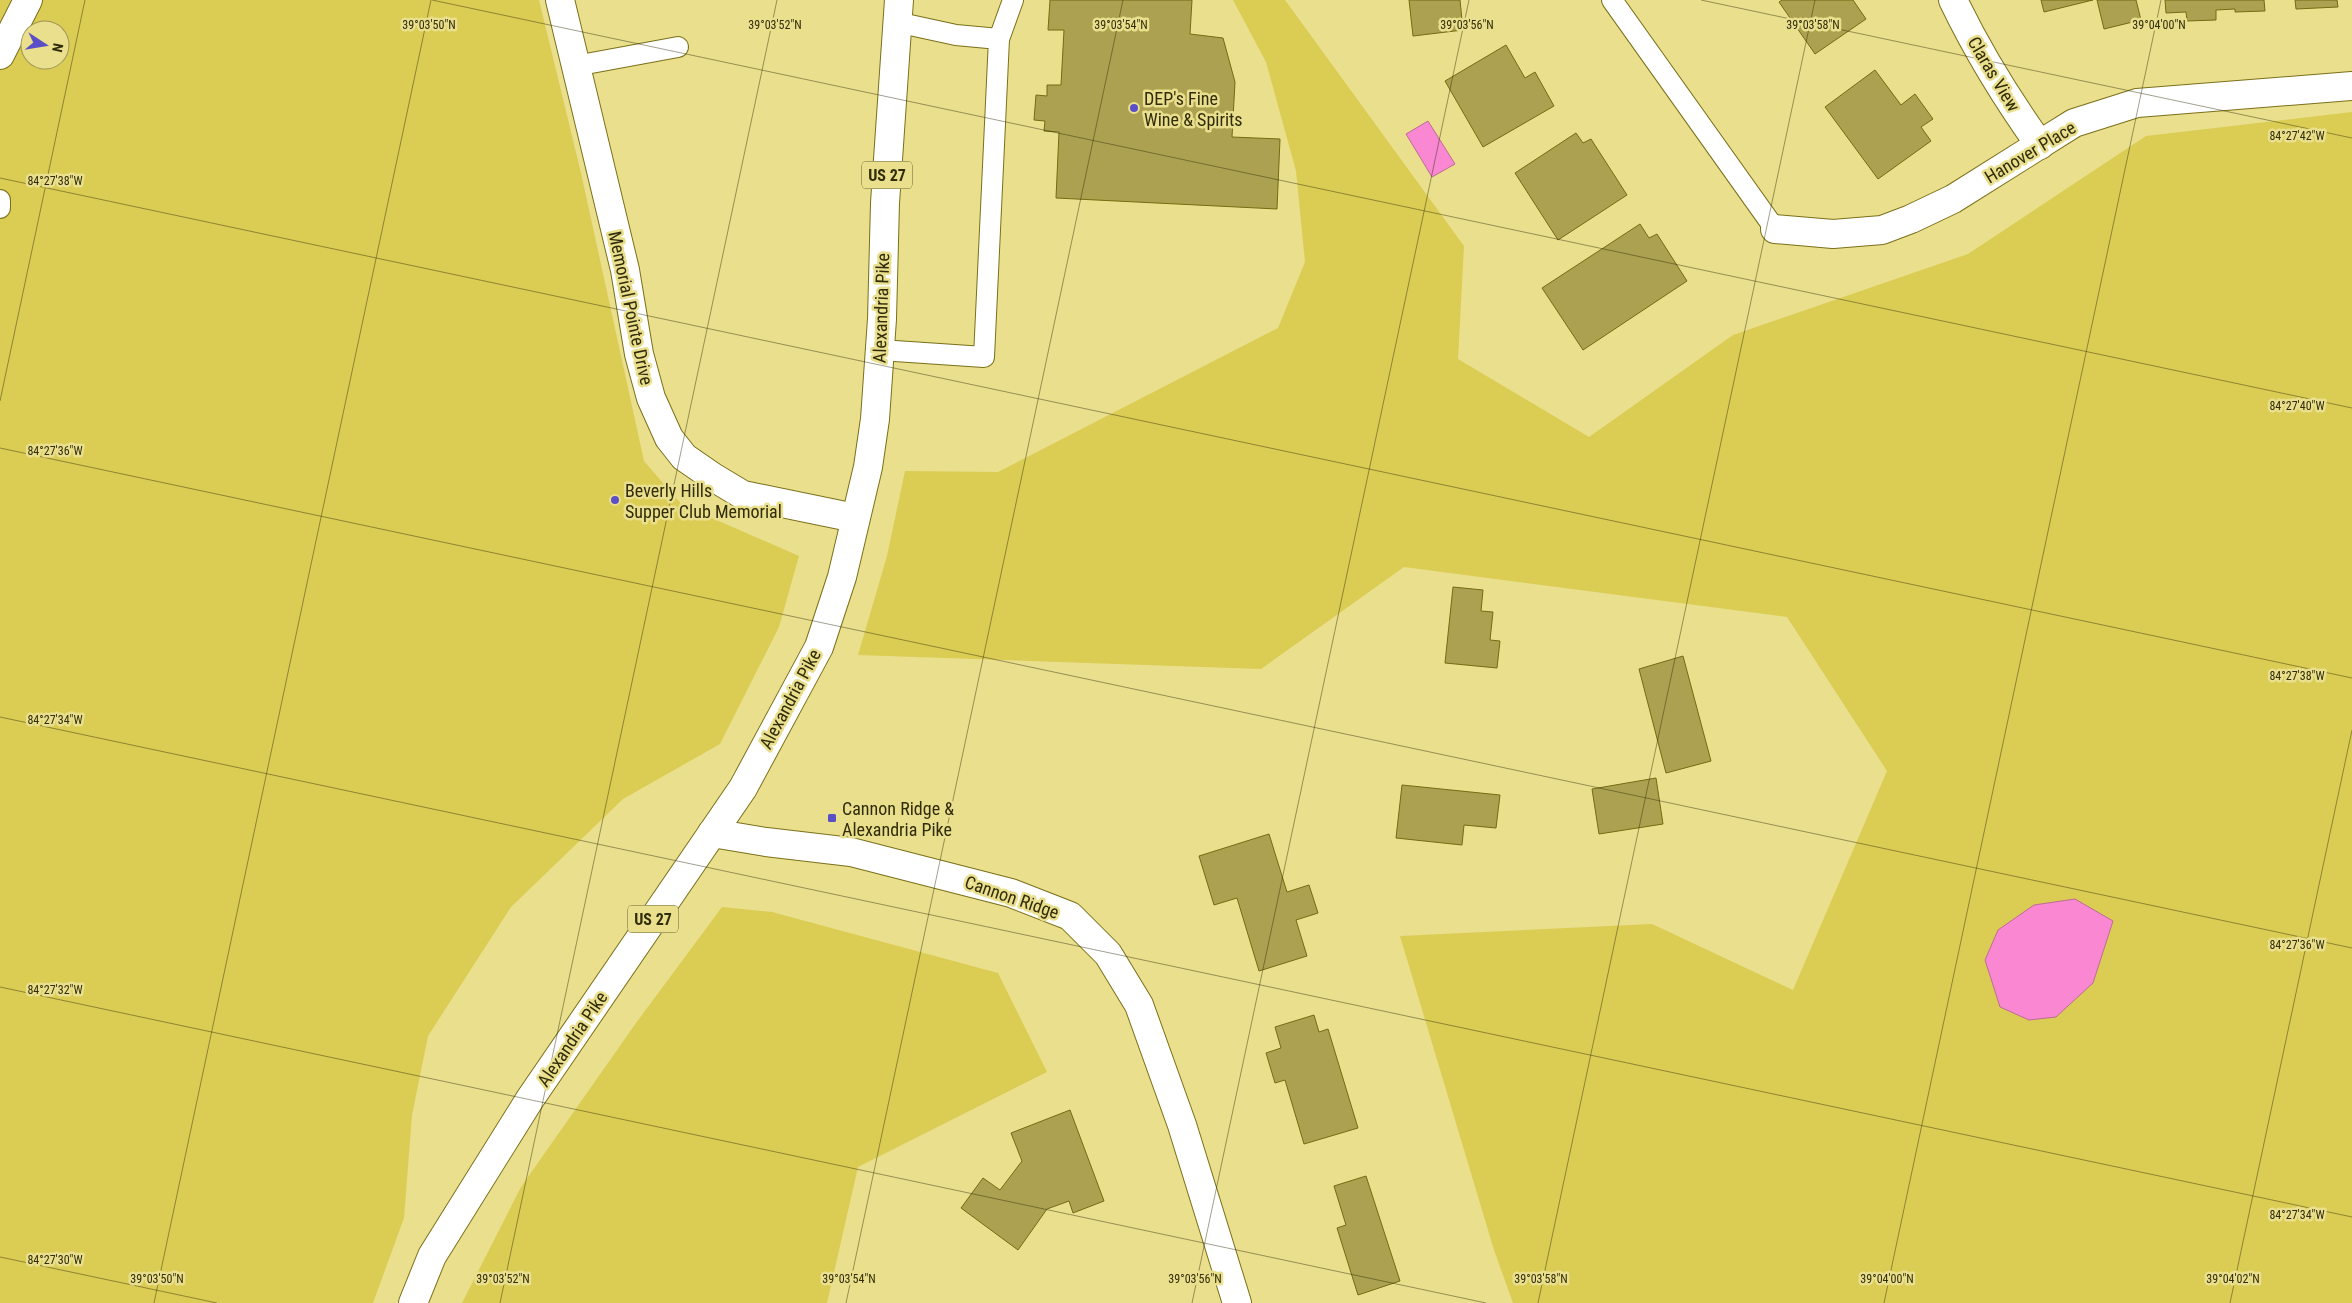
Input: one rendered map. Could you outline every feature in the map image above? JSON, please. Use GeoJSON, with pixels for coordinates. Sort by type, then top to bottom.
{"type":"FeatureCollection","features":[{"type":"Feature","properties":{"kind":"street"},"geometry":{"type":"LineString","coordinates":[[0,55],[28,0]]}},
{"type":"Feature","properties":{"kind":"street","name":"Memorial Pointe Drive"},"geometry":{"type":"LineString","coordinates":[[560,0],[625,270],[639,354],[651,398],[669,438],[684,457],[743,495],[856,518]]}},
{"type":"Feature","properties":{"kind":"street","name":"Claras View"},"geometry":{"type":"LineString","coordinates":[[1953,0],[1967,29],[2012,105],[2040,145]]}},
{"type":"Feature","properties":{"kind":"street","name":"Alexandria Pike"},"geometry":{"type":"LineString","coordinates":[[413,1303],[432,1256],[530,1099],[743,788],[819,647],[842,577],[868,467],[875,419],[880,350],[885,203],[897,11]]}},
{"type":"Feature","properties":{"kind":"street","name":"Hanover Place"},"geometry":{"type":"LineString","coordinates":[[1775,229],[1833,234],[1882,230],[1911,219],[1953,199],[2074,123],[2137,103],[2352,86]]}},
{"type":"Feature","properties":{"kind":"street","name":"Cannon Ridge"},"geometry":{"type":"LineString","coordinates":[[712,833],[766,842],[851,852],[1011,893],[1070,916],[1108,954],[1139,1005],[1182,1125],[1237,1303]]}},
{"type":"Feature","properties":{"kind":"lane"},"geometry":{"type":"LineString","coordinates":[[880,350],[984,357],[999,39],[1013,0]]}},
{"type":"Feature","properties":{"kind":"lane"},"geometry":{"type":"LineString","coordinates":[[1612,0],[1775,229]]}},
{"type":"Feature","properties":{"kind":"lane"},"geometry":{"type":"LineString","coordinates":[[897,11],[956,35],[999,39]]}},
{"type":"Feature","properties":{"kind":"lane"},"geometry":{"type":"LineString","coordinates":[[576,66],[678,47]]}},
{"type":"Feature","properties":{"kind":"lane"},"geometry":{"type":"LineString","coordinates":[[0,200],[0,208]]}},
{"type":"Feature","properties":{"kind":"shaded area"},"geometry":{"type":"Polygon","coordinates":[[[0,0],[539,0],[581,173],[644,461],[682,505],[799,556],[779,627],[720,744],[623,799],[511,907],[428,1036],[412,1115],[404,1218],[373,1303],[0,1303],[0,0]]]}},
{"type":"Feature","properties":{"kind":"shaded area"},"geometry":{"type":"Polygon","coordinates":[[[1233,0],[1285,0],[1464,246],[1458,359],[1589,437],[1733,335],[1968,254],[2146,136],[2352,112],[2352,1303],[1513,1303],[1494,1250],[1400,936],[1652,924],[1793,990],[1887,771],[1787,617],[1404,567],[1261,669],[858,655],[887,556],[905,471],[998,472],[1278,328],[1305,262],[1296,171],[1266,62],[1233,0]]]}},
{"type":"Feature","properties":{"kind":"shaded area"},"geometry":{"type":"Polygon","coordinates":[[[1428,121],[1455,164],[1432,177],[1406,134],[1428,121]]]}},
{"type":"Feature","properties":{"kind":"shaded area"},"geometry":{"type":"Polygon","coordinates":[[[2075,899],[2113,921],[2093,983],[2056,1017],[2029,1020],[2000,1007],[1985,960],[1998,930],[2034,905],[2075,899]]]}},
{"type":"Feature","properties":{"kind":"shaded area"},"geometry":{"type":"Polygon","coordinates":[[[722,907],[772,912],[998,973],[1047,1072],[858,1167],[827,1303],[462,1303],[521,1187],[636,1023],[722,907]]]}},
{"type":"Feature","properties":{"kind":"building","name":"DEP's Fine Wine & Spirits"},"geometry":{"type":"Polygon","coordinates":[[[1050,0],[1192,0],[1190,34],[1223,38],[1235,82],[1232,137],[1280,139],[1277,209],[1056,198],[1059,132],[1044,131],[1045,121],[1034,120],[1036,95],[1047,96],[1047,85],[1061,85],[1064,30],[1048,30],[1050,0]]]}},
{"type":"Feature","properties":{"kind":"building"},"geometry":{"type":"Polygon","coordinates":[[[1409,0],[1460,0],[1463,30],[1413,36],[1409,0]]]}},
{"type":"Feature","properties":{"kind":"building"},"geometry":{"type":"Polygon","coordinates":[[[1782,0],[1853,0],[1866,19],[1815,54],[1779,2],[1782,0]]]}},
{"type":"Feature","properties":{"kind":"building"},"geometry":{"type":"Polygon","coordinates":[[[2041,0],[2093,0],[2044,12],[2041,0]]]}},
{"type":"Feature","properties":{"kind":"building"},"geometry":{"type":"Polygon","coordinates":[[[2097,0],[2136,0],[2141,20],[2104,29],[2097,0]]]}},
{"type":"Feature","properties":{"kind":"building"},"geometry":{"type":"Polygon","coordinates":[[[2165,0],[2264,0],[2265,11],[2235,12],[2235,9],[2216,10],[2216,20],[2187,21],[2186,12],[2166,13],[2165,0]]]}},
{"type":"Feature","properties":{"kind":"building"},"geometry":{"type":"Polygon","coordinates":[[[2295,0],[2337,0],[2338,7],[2296,9],[2295,0]]]}},
{"type":"Feature","properties":{"kind":"building"},"geometry":{"type":"Polygon","coordinates":[[[1506,45],[1525,78],[1535,72],[1554,106],[1483,147],[1445,81],[1506,45]]]}},
{"type":"Feature","properties":{"kind":"building"},"geometry":{"type":"Polygon","coordinates":[[[1875,70],[1901,105],[1915,94],[1933,119],[1921,127],[1931,141],[1878,179],[1825,107],[1875,70]]]}},
{"type":"Feature","properties":{"kind":"building"},"geometry":{"type":"Polygon","coordinates":[[[1576,133],[1583,143],[1591,139],[1627,195],[1558,240],[1515,173],[1576,133]]]}},
{"type":"Feature","properties":{"kind":"building"},"geometry":{"type":"Polygon","coordinates":[[[1640,224],[1649,238],[1657,234],[1687,281],[1583,350],[1542,288],[1640,224]]]}},
{"type":"Feature","properties":{"kind":"building"},"geometry":{"type":"Polygon","coordinates":[[[1453,587],[1483,590],[1481,611],[1493,612],[1490,640],[1500,641],[1497,668],[1445,663],[1453,587]]]}},
{"type":"Feature","properties":{"kind":"building"},"geometry":{"type":"Polygon","coordinates":[[[1683,656],[1711,761],[1666,773],[1639,669],[1683,656]]]}},
{"type":"Feature","properties":{"kind":"building"},"geometry":{"type":"Polygon","coordinates":[[[1656,778],[1663,824],[1599,834],[1592,789],[1656,778]]]}},
{"type":"Feature","properties":{"kind":"building"},"geometry":{"type":"Polygon","coordinates":[[[1402,785],[1500,795],[1496,828],[1464,825],[1462,845],[1396,838],[1402,785]]]}},
{"type":"Feature","properties":{"kind":"building"},"geometry":{"type":"Polygon","coordinates":[[[1269,834],[1287,892],[1309,885],[1318,913],[1296,920],[1307,956],[1259,971],[1237,898],[1214,905],[1199,856],[1269,834]]]}},
{"type":"Feature","properties":{"kind":"building"},"geometry":{"type":"Polygon","coordinates":[[[1314,1015],[1319,1032],[1328,1029],[1358,1128],[1304,1144],[1285,1080],[1275,1083],[1266,1053],[1281,1048],[1275,1027],[1314,1015]]]}},
{"type":"Feature","properties":{"kind":"building"},"geometry":{"type":"Polygon","coordinates":[[[1070,1110],[1104,1201],[1073,1213],[1069,1201],[1047,1209],[1018,1250],[961,1208],[983,1178],[1000,1190],[1022,1161],[1011,1133],[1070,1110]]]}},
{"type":"Feature","properties":{"kind":"building"},"geometry":{"type":"Polygon","coordinates":[[[1366,1176],[1400,1281],[1358,1295],[1337,1228],[1346,1225],[1334,1186],[1366,1176]]]}},
{"type":"Feature","properties":{"kind":"place","name":"DEP's Fine Wine & Spirits"},"geometry":{"type":"Point","coordinates":[1134,108]}},
{"type":"Feature","properties":{"kind":"place","name":"Beverly Hills Supper Club Memorial"},"geometry":{"type":"Point","coordinates":[615,500]}},
{"type":"Feature","properties":{"kind":"place","name":"Cannon Ridge & Alexandria Pike"},"geometry":{"type":"Point","coordinates":[832,818]}}]}
